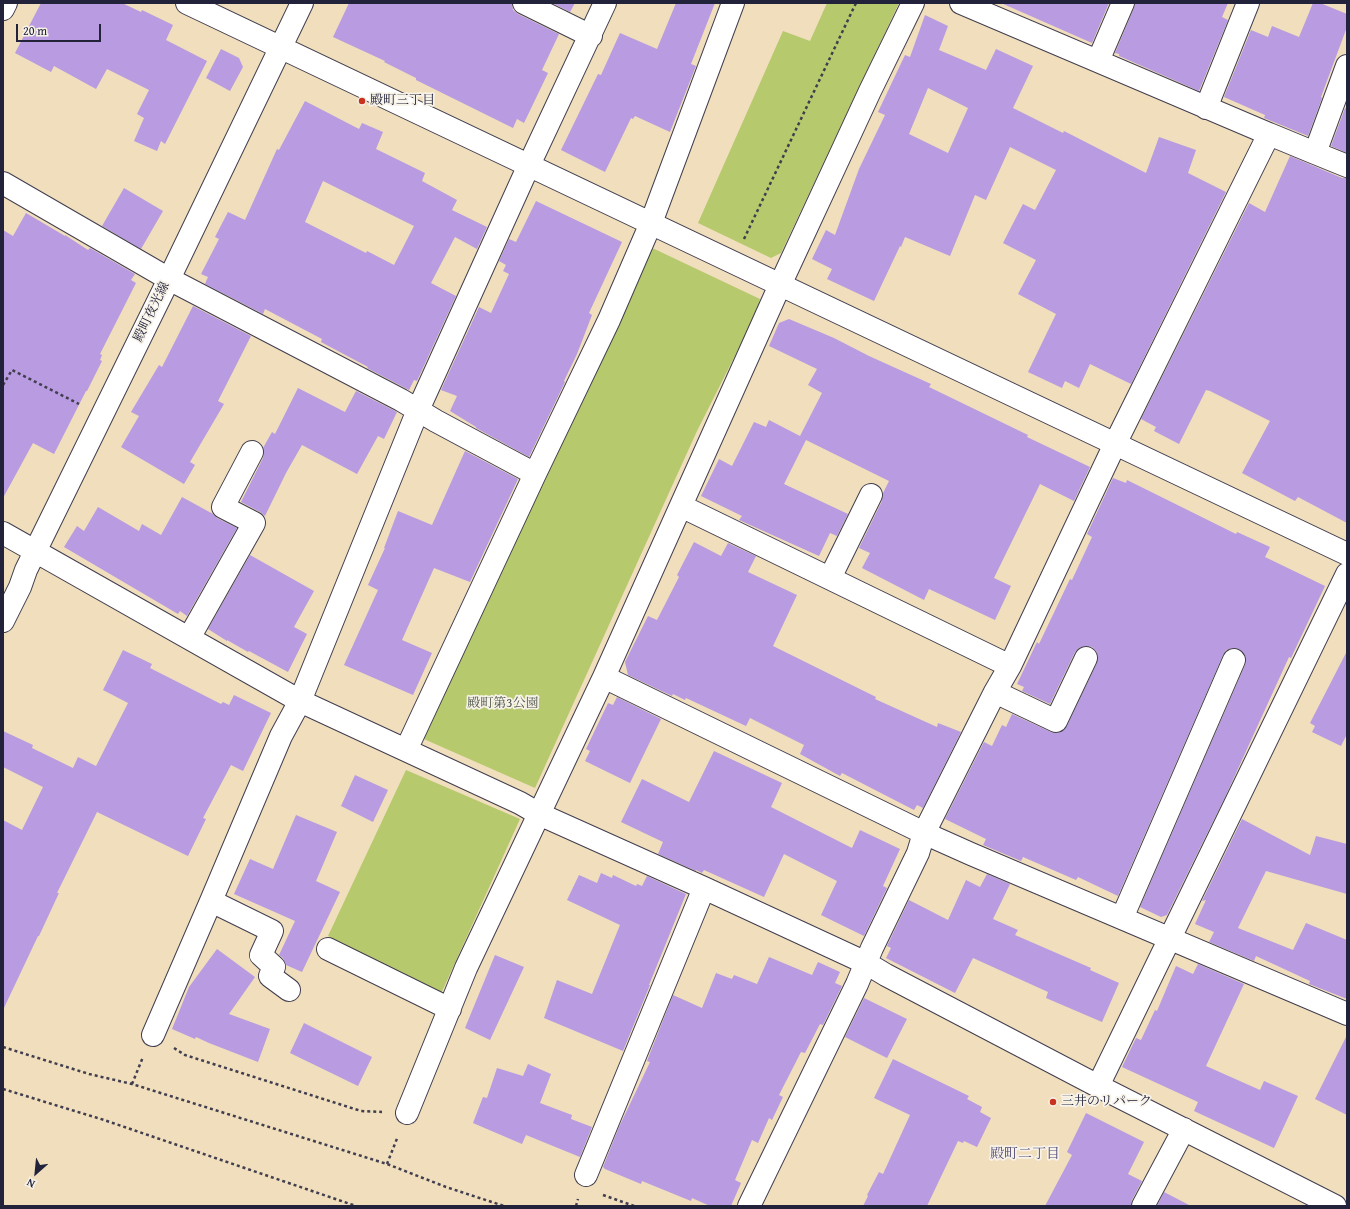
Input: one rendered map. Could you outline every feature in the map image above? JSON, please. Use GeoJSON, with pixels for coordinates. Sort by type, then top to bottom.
{"type":"FeatureCollection","features":[{"type":"Feature","properties":{"kind":"street"},"geometry":{"type":"LineString","coordinates":[[3,9],[6,3]]}},
{"type":"Feature","properties":{"kind":"street"},"geometry":{"type":"LineString","coordinates":[[187,3],[1347,554]]}},
{"type":"Feature","properties":{"kind":"street","name":"殿町夜光線"},"geometry":{"type":"LineString","coordinates":[[3,621],[101,415],[169,279],[302,3]]}},
{"type":"Feature","properties":{"kind":"street"},"geometry":{"type":"LineString","coordinates":[[524,3],[590,36]]}},
{"type":"Feature","properties":{"kind":"street"},"geometry":{"type":"LineString","coordinates":[[153,1035],[281,736],[300,701],[418,410],[529,165],[605,3]]}},
{"type":"Feature","properties":{"kind":"street"},"geometry":{"type":"LineString","coordinates":[[406,750],[609,320],[650,223],[733,3]]}},
{"type":"Feature","properties":{"kind":"street"},"geometry":{"type":"LineString","coordinates":[[407,1113],[470,962],[604,677],[780,285],[870,91],[913,3]]}},
{"type":"Feature","properties":{"kind":"street"},"geometry":{"type":"LineString","coordinates":[[961,3],[998,10],[1098,62],[1347,166]]}},
{"type":"Feature","properties":{"kind":"street"},"geometry":{"type":"LineString","coordinates":[[1098,62],[1123,3]]}},
{"type":"Feature","properties":{"kind":"street"},"geometry":{"type":"LineString","coordinates":[[1206,108],[1248,3]]}},
{"type":"Feature","properties":{"kind":"street"},"geometry":{"type":"LineString","coordinates":[[1315,153],[1347,66]]}},
{"type":"Feature","properties":{"kind":"street"},"geometry":{"type":"LineString","coordinates":[[749,1206],[857,984],[918,853],[924,833],[995,692],[1010,666],[1115,444],[1269,134]]}},
{"type":"Feature","properties":{"kind":"street"},"geometry":{"type":"LineString","coordinates":[[3,183],[169,279],[401,400],[436,421],[535,474]]}},
{"type":"Feature","properties":{"kind":"street"},"geometry":{"type":"LineString","coordinates":[[189,638],[254,524],[223,507],[252,452]]}},
{"type":"Feature","properties":{"kind":"street"},"geometry":{"type":"LineString","coordinates":[[830,578],[871,495]]}},
{"type":"Feature","properties":{"kind":"street"},"geometry":{"type":"LineString","coordinates":[[681,506],[1010,666]]}},
{"type":"Feature","properties":{"kind":"street"},"geometry":{"type":"LineString","coordinates":[[3,533],[300,701],[520,803],[539,814],[866,963],[886,976],[1098,1086],[1335,1206]]}},
{"type":"Feature","properties":{"kind":"street"},"geometry":{"type":"LineString","coordinates":[[1098,1086],[1347,574]]}},
{"type":"Feature","properties":{"kind":"street"},"geometry":{"type":"LineString","coordinates":[[995,692],[1056,722],[1086,658]]}},
{"type":"Feature","properties":{"kind":"street"},"geometry":{"type":"LineString","coordinates":[[1122,918],[1234,660]]}},
{"type":"Feature","properties":{"kind":"street"},"geometry":{"type":"LineString","coordinates":[[604,677],[924,833],[1347,1014]]}},
{"type":"Feature","properties":{"kind":"street"},"geometry":{"type":"LineString","coordinates":[[592,1184],[704,888]]}},
{"type":"Feature","properties":{"kind":"street"},"geometry":{"type":"LineString","coordinates":[[211,901],[272,931],[261,955],[274,968],[270,976],[289,990]]}},
{"type":"Feature","properties":{"kind":"street"},"geometry":{"type":"LineString","coordinates":[[328,949],[450,1009]]}},
{"type":"Feature","properties":{"kind":"street"},"geometry":{"type":"LineString","coordinates":[[1143,1206],[1184,1129]]}},
{"type":"Feature","properties":{"kind":"path"},"geometry":{"type":"LineString","coordinates":[[741,245],[856,3]]}},
{"type":"Feature","properties":{"kind":"path"},"geometry":{"type":"LineString","coordinates":[[3,385],[12,370],[101,415]]}},
{"type":"Feature","properties":{"kind":"path"},"geometry":{"type":"LineString","coordinates":[[153,1035],[185,1055],[361,1110],[407,1113]]}},
{"type":"Feature","properties":{"kind":"path"},"geometry":{"type":"LineString","coordinates":[[3,1047],[89,1074],[132,1084],[387,1164],[446,1187],[504,1206]]}},
{"type":"Feature","properties":{"kind":"path"},"geometry":{"type":"LineString","coordinates":[[3,1089],[104,1120],[356,1206]]}},
{"type":"Feature","properties":{"kind":"path"},"geometry":{"type":"LineString","coordinates":[[592,1184],[634,1206]]}},
{"type":"Feature","properties":{"kind":"green space"},"geometry":{"type":"Polygon","coordinates":[[[827,3],[899,3],[781,253],[771,258],[698,223],[783,31],[810,41],[827,3]]]}},
{"type":"Feature","properties":{"kind":"green space","name":"殿町第3公園"},"geometry":{"type":"Polygon","coordinates":[[[646,245],[760,299],[757,312],[697,431],[535,788],[417,736],[646,245]]]}},
{"type":"Feature","properties":{"kind":"green space"},"geometry":{"type":"Polygon","coordinates":[[[406,770],[520,819],[440,996],[328,936],[406,770]]]}},
{"type":"Feature","properties":{"kind":"building"},"geometry":{"type":"Polygon","coordinates":[[[41,3],[122,3],[141,12],[142,10],[173,25],[166,40],[207,61],[165,144],[161,141],[157,151],[134,141],[144,118],[137,114],[149,90],[107,69],[96,89],[54,66],[51,72],[15,53],[41,3]]]}},
{"type":"Feature","properties":{"kind":"building"},"geometry":{"type":"Polygon","coordinates":[[[349,3],[512,3],[513,10],[518,14],[559,34],[542,70],[548,73],[524,123],[517,119],[513,128],[416,80],[416,78],[384,62],[385,61],[333,37],[349,3]]]}},
{"type":"Feature","properties":{"kind":"building"},"geometry":{"type":"Polygon","coordinates":[[[552,3],[575,3],[570,12],[552,3]]]}},
{"type":"Feature","properties":{"kind":"building"},"geometry":{"type":"Polygon","coordinates":[[[676,3],[715,3],[691,64],[696,66],[670,132],[635,116],[633,119],[631,118],[605,172],[561,150],[598,74],[601,75],[620,33],[657,49],[676,3]]]}},
{"type":"Feature","properties":{"kind":"building"},"geometry":{"type":"Polygon","coordinates":[[[1001,3],[1109,3],[1092,43],[1001,3]]]}},
{"type":"Feature","properties":{"kind":"building"},"geometry":{"type":"Polygon","coordinates":[[[1135,3],[1228,3],[1222,17],[1228,20],[1199,91],[1115,53],[1135,3]]]}},
{"type":"Feature","properties":{"kind":"building"},"geometry":{"type":"Polygon","coordinates":[[[1313,3],[1320,3],[1347,14],[1347,27],[1308,136],[1264,118],[1265,115],[1224,97],[1251,30],[1268,37],[1272,26],[1299,37],[1313,3]]]}},
{"type":"Feature","properties":{"kind":"building"},"geometry":{"type":"Polygon","coordinates":[[[925,15],[948,26],[939,50],[986,70],[996,49],[1033,66],[1013,108],[1063,133],[1064,131],[1146,173],[1159,137],[1196,150],[1188,173],[1226,192],[1131,384],[1090,364],[1079,388],[1065,381],[1062,388],[1028,372],[1056,314],[1018,294],[1036,260],[1003,243],[1023,204],[1035,210],[1056,170],[1010,147],[986,200],[975,195],[950,256],[905,237],[874,301],[827,279],[832,269],[812,259],[826,230],[835,235],[859,169],[885,115],[878,112],[905,55],[910,57],[925,15]],[[928,88],[909,134],[948,153],[968,108],[928,88]]]}},
{"type":"Feature","properties":{"kind":"building"},"geometry":{"type":"Polygon","coordinates":[[[221,49],[239,58],[243,67],[230,91],[206,78],[221,49]]]}},
{"type":"Feature","properties":{"kind":"building"},"geometry":{"type":"Polygon","coordinates":[[[305,101],[359,129],[362,123],[383,132],[376,149],[425,173],[422,181],[457,200],[452,210],[487,227],[477,249],[455,237],[431,283],[456,296],[417,381],[414,380],[409,390],[321,342],[322,339],[265,309],[263,314],[205,284],[208,277],[201,274],[219,239],[215,237],[228,212],[245,220],[277,149],[279,150],[305,101]],[[323,181],[305,222],[366,253],[367,251],[394,265],[414,226],[323,181]]]}},
{"type":"Feature","properties":{"kind":"building"},"geometry":{"type":"Polygon","coordinates":[[[1345,108],[1347,109],[1347,153],[1331,146],[1345,108]]]}},
{"type":"Feature","properties":{"kind":"building"},"geometry":{"type":"Polygon","coordinates":[[[1290,156],[1342,178],[1347,178],[1347,523],[1298,497],[1295,501],[1242,473],[1270,421],[1206,390],[1179,444],[1154,431],[1156,427],[1141,419],[1249,203],[1265,212],[1290,156]]]}},
{"type":"Feature","properties":{"kind":"building"},"geometry":{"type":"Polygon","coordinates":[[[124,188],[163,211],[141,249],[102,226],[124,188]]]}},
{"type":"Feature","properties":{"kind":"building"},"geometry":{"type":"Polygon","coordinates":[[[536,201],[622,242],[589,313],[592,315],[577,354],[564,381],[565,382],[529,457],[476,428],[450,411],[457,396],[441,390],[479,307],[491,313],[509,274],[503,271],[506,265],[499,261],[509,239],[516,242],[536,201]]]}},
{"type":"Feature","properties":{"kind":"building"},"geometry":{"type":"Polygon","coordinates":[[[26,213],[88,250],[90,248],[135,274],[131,280],[136,283],[100,354],[102,355],[100,360],[102,361],[54,454],[33,443],[3,498],[3,230],[13,236],[26,213]]]}},
{"type":"Feature","properties":{"kind":"building"},"geometry":{"type":"Polygon","coordinates":[[[193,306],[251,336],[218,401],[224,404],[190,462],[195,465],[184,484],[121,447],[139,416],[131,412],[159,365],[162,367],[193,306]]]}},
{"type":"Feature","properties":{"kind":"building"},"geometry":{"type":"Polygon","coordinates":[[[789,319],[834,338],[869,356],[931,384],[929,387],[1090,467],[1074,501],[1040,484],[994,578],[1011,586],[995,620],[929,589],[924,600],[862,568],[870,553],[859,548],[882,501],[883,493],[889,481],[806,440],[784,484],[848,514],[837,536],[830,533],[819,556],[739,520],[742,516],[701,496],[719,459],[732,466],[754,422],[766,427],[769,420],[800,436],[822,393],[808,385],[817,369],[769,346],[779,323],[789,319]]]}},
{"type":"Feature","properties":{"kind":"building"},"geometry":{"type":"Polygon","coordinates":[[[298,388],[345,412],[356,391],[397,412],[384,439],[378,436],[357,474],[302,445],[286,473],[265,516],[241,502],[263,458],[263,448],[272,432],[275,434],[298,388]]]}},
{"type":"Feature","properties":{"kind":"building"},"geometry":{"type":"Polygon","coordinates":[[[465,451],[518,479],[470,582],[434,568],[402,640],[432,653],[413,695],[344,665],[378,590],[368,585],[385,548],[398,511],[432,525],[465,451]]]}},
{"type":"Feature","properties":{"kind":"building"},"geometry":{"type":"Polygon","coordinates":[[[1113,478],[1126,483],[1127,480],[1236,534],[1237,532],[1270,547],[1265,557],[1325,586],[1291,658],[1289,657],[1226,795],[1167,915],[1161,917],[1140,907],[1245,665],[1246,658],[1244,653],[1239,649],[1232,648],[1226,650],[1223,655],[1118,896],[1078,877],[1076,880],[1023,857],[1021,861],[983,845],[986,839],[945,819],[984,742],[992,746],[1002,725],[1006,727],[1012,714],[1051,732],[1057,733],[1063,731],[1067,726],[1097,663],[1098,657],[1096,651],[1092,647],[1085,646],[1079,648],[1075,652],[1050,704],[1022,691],[1024,687],[1017,684],[1037,642],[1039,644],[1070,579],[1072,580],[1092,537],[1087,534],[1113,478]]]}},
{"type":"Feature","properties":{"kind":"building"},"geometry":{"type":"Polygon","coordinates":[[[182,497],[237,528],[187,616],[180,611],[178,614],[64,547],[77,526],[84,531],[98,507],[139,531],[142,524],[161,535],[182,497]]]}},
{"type":"Feature","properties":{"kind":"building"},"geometry":{"type":"Polygon","coordinates":[[[694,542],[721,556],[728,543],[756,556],[748,572],[797,595],[773,646],[876,697],[875,699],[937,727],[938,723],[961,732],[923,808],[917,805],[914,810],[842,773],[840,776],[800,754],[804,745],[750,718],[746,726],[686,698],[685,700],[673,694],[672,696],[628,675],[625,662],[648,616],[657,620],[679,577],[677,575],[694,542]]]}},
{"type":"Feature","properties":{"kind":"building"},"geometry":{"type":"Polygon","coordinates":[[[250,555],[314,591],[294,627],[307,634],[288,672],[227,641],[208,629],[250,555]]]}},
{"type":"Feature","properties":{"kind":"building"},"geometry":{"type":"Polygon","coordinates":[[[123,650],[152,664],[150,668],[221,704],[223,702],[229,705],[234,695],[271,713],[243,771],[231,765],[203,818],[206,819],[188,856],[97,812],[57,893],[59,893],[3,1010],[3,820],[22,830],[43,787],[3,767],[3,731],[33,745],[32,748],[73,768],[78,757],[96,766],[128,703],[103,690],[123,650]]]}},
{"type":"Feature","properties":{"kind":"building"},"geometry":{"type":"Polygon","coordinates":[[[1347,651],[1347,734],[1341,746],[1312,732],[1315,726],[1310,723],[1347,651]]]}},
{"type":"Feature","properties":{"kind":"building"},"geometry":{"type":"Polygon","coordinates":[[[617,697],[661,719],[630,783],[585,761],[590,751],[586,749],[608,703],[613,705],[617,697]]]}},
{"type":"Feature","properties":{"kind":"building"},"geometry":{"type":"Polygon","coordinates":[[[714,751],[782,783],[771,807],[852,848],[860,830],[900,849],[883,886],[887,888],[864,936],[821,915],[837,881],[784,854],[764,897],[704,870],[702,873],[696,871],[658,854],[663,842],[621,822],[642,779],[689,802],[714,751]]]}},
{"type":"Feature","properties":{"kind":"building"},"geometry":{"type":"Polygon","coordinates":[[[355,775],[388,790],[373,822],[341,806],[355,775]]]}},
{"type":"Feature","properties":{"kind":"building"},"geometry":{"type":"Polygon","coordinates":[[[296,815],[337,832],[316,881],[340,892],[302,972],[286,965],[283,958],[279,955],[295,921],[234,894],[250,859],[273,869],[296,815]]]}},
{"type":"Feature","properties":{"kind":"building"},"geometry":{"type":"Polygon","coordinates":[[[1242,819],[1310,855],[1316,836],[1347,844],[1347,894],[1266,871],[1238,928],[1293,950],[1306,923],[1347,940],[1347,999],[1309,984],[1310,981],[1256,956],[1254,961],[1209,942],[1214,932],[1195,924],[1206,900],[1202,901],[1242,819]]]}},
{"type":"Feature","properties":{"kind":"building"},"geometry":{"type":"Polygon","coordinates":[[[601,873],[612,878],[613,875],[636,886],[637,884],[642,886],[647,876],[686,894],[623,1051],[544,1018],[557,980],[592,994],[620,925],[567,900],[579,875],[597,883],[601,873]]]}},
{"type":"Feature","properties":{"kind":"building"},"geometry":{"type":"Polygon","coordinates":[[[987,874],[1010,884],[993,919],[1018,930],[1015,935],[1091,968],[1090,970],[1119,983],[1102,1022],[1046,998],[1048,992],[973,958],[955,993],[886,958],[891,948],[887,946],[909,900],[948,920],[966,880],[980,887],[987,874]]]}},
{"type":"Feature","properties":{"kind":"building"},"geometry":{"type":"Polygon","coordinates":[[[217,949],[255,977],[229,1014],[270,1029],[258,1062],[172,1029],[189,987],[217,949]]]}},
{"type":"Feature","properties":{"kind":"building"},"geometry":{"type":"Polygon","coordinates":[[[495,955],[524,967],[490,1040],[465,1028],[495,955]]]}},
{"type":"Feature","properties":{"kind":"building"},"geometry":{"type":"Polygon","coordinates":[[[769,957],[812,975],[818,962],[840,972],[835,983],[842,986],[823,1025],[820,1024],[805,1053],[801,1052],[779,1095],[783,1097],[772,1120],[769,1118],[758,1143],[752,1140],[735,1180],[741,1183],[731,1206],[710,1206],[692,1198],[691,1201],[642,1181],[641,1184],[605,1169],[603,1167],[619,1127],[650,1062],[647,1061],[673,995],[702,1008],[716,973],[732,979],[734,975],[757,984],[769,957]]]}},
{"type":"Feature","properties":{"kind":"building"},"geometry":{"type":"Polygon","coordinates":[[[1198,964],[1244,984],[1206,1066],[1260,1090],[1264,1081],[1298,1096],[1274,1148],[1194,1111],[1198,1102],[1122,1067],[1136,1038],[1141,1040],[1155,1010],[1157,1011],[1176,966],[1193,974],[1198,964]]]}},
{"type":"Feature","properties":{"kind":"building"},"geometry":{"type":"Polygon","coordinates":[[[864,998],[907,1019],[887,1058],[845,1037],[864,998]]]}},
{"type":"Feature","properties":{"kind":"building"},"geometry":{"type":"Polygon","coordinates":[[[304,1023],[372,1057],[358,1086],[290,1053],[304,1023]]]}},
{"type":"Feature","properties":{"kind":"building"},"geometry":{"type":"Polygon","coordinates":[[[1347,1035],[1347,1115],[1315,1099],[1347,1035]]]}},
{"type":"Feature","properties":{"kind":"building"},"geometry":{"type":"Polygon","coordinates":[[[893,1059],[969,1096],[967,1099],[982,1107],[980,1112],[991,1118],[977,1147],[964,1141],[963,1143],[958,1141],[927,1206],[863,1206],[879,1172],[883,1174],[910,1115],[874,1098],[893,1059]]]}},
{"type":"Feature","properties":{"kind":"building"},"geometry":{"type":"Polygon","coordinates":[[[528,1064],[551,1074],[540,1103],[572,1115],[571,1119],[592,1127],[580,1157],[526,1135],[522,1144],[473,1123],[483,1097],[487,1098],[497,1068],[523,1076],[528,1064]]]}},
{"type":"Feature","properties":{"kind":"building"},"geometry":{"type":"Polygon","coordinates":[[[1086,1113],[1144,1142],[1128,1174],[1142,1181],[1132,1200],[1131,1206],[1045,1206],[1072,1155],[1067,1152],[1086,1113]]]}},
{"type":"Feature","properties":{"kind":"building"},"geometry":{"type":"Polygon","coordinates":[[[1164,1192],[1191,1206],[1157,1206],[1164,1192]]]}},
{"type":"Feature","properties":{"kind":"place","name":"殿町三丁目"},"geometry":{"type":"Point","coordinates":[362,101]}},
{"type":"Feature","properties":{"kind":"place","name":"三井のリパーク"},"geometry":{"type":"Point","coordinates":[1053,1102]}},
{"type":"Feature","properties":{"kind":"district","name":"殿町二丁目"},"geometry":{"type":"Point","coordinates":[1025,1154]}}]}
